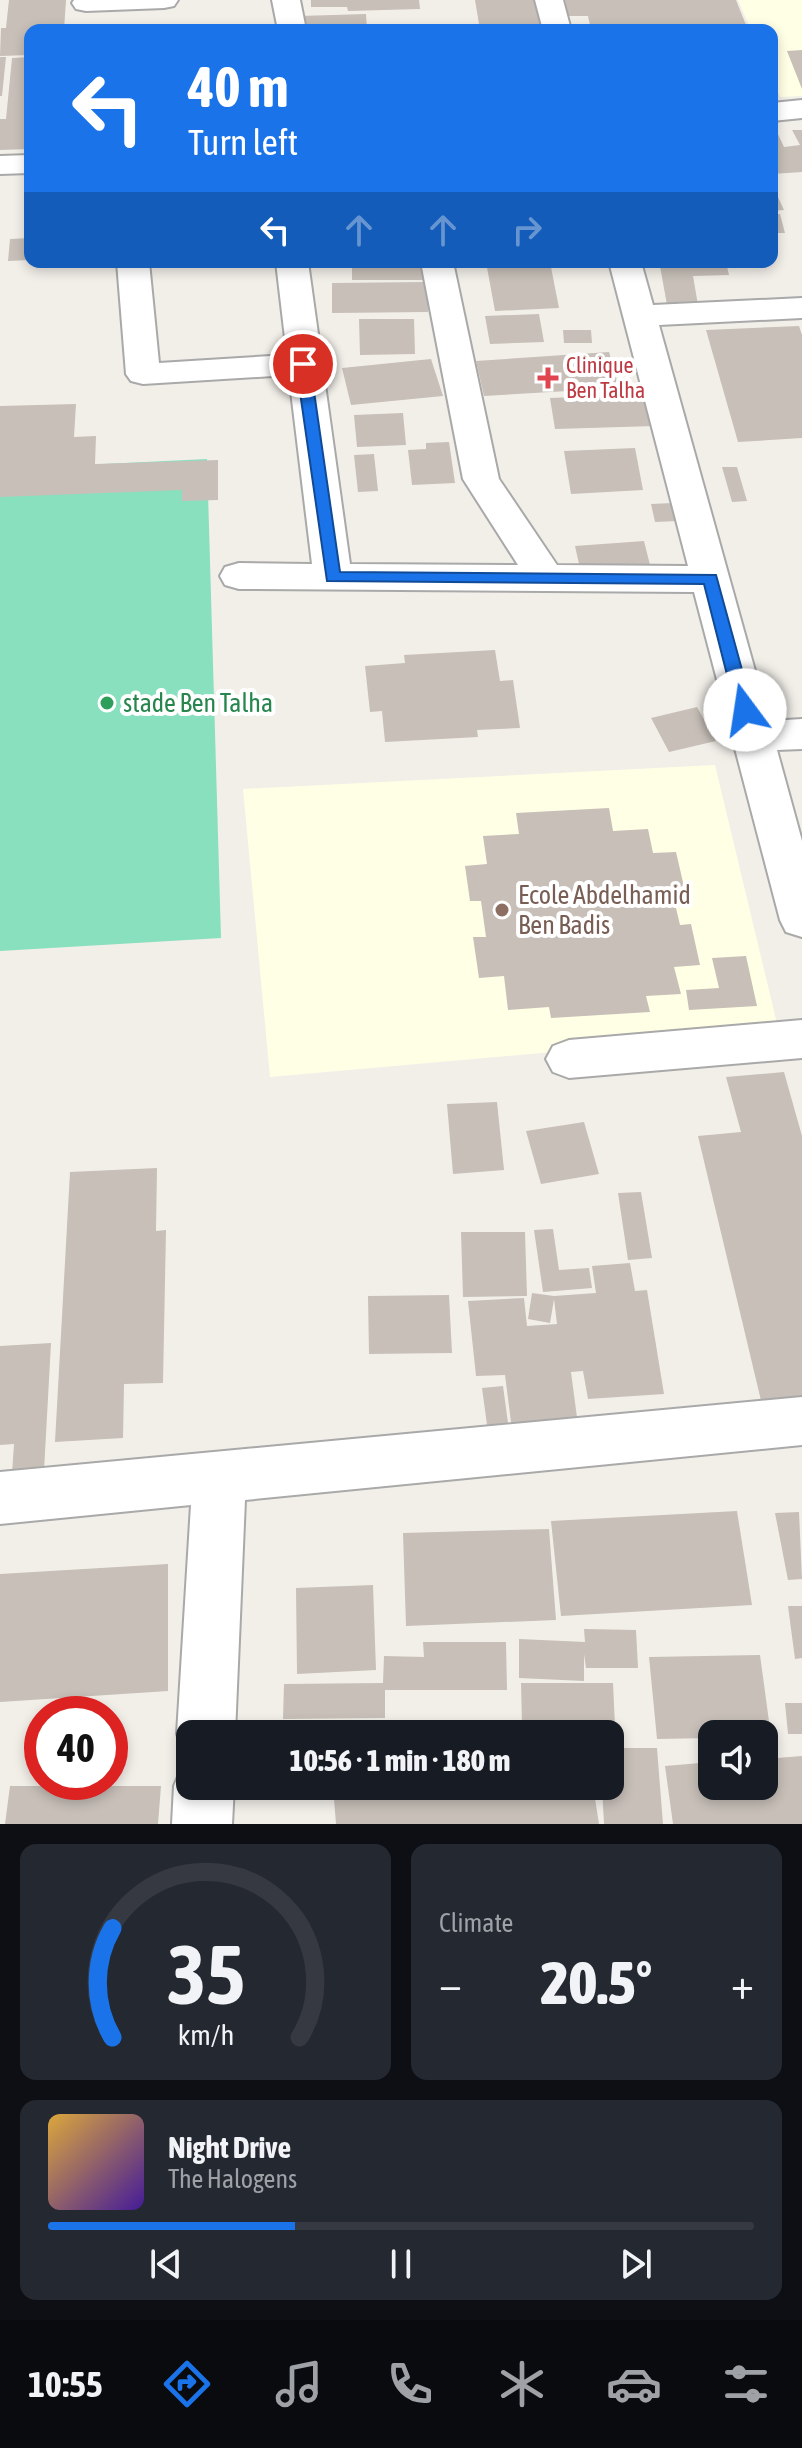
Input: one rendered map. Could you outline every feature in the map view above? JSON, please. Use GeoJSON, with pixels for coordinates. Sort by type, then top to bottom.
{"type":"FeatureCollection","features":[{"type":"Feature","properties":{"kind":"street"},"geometry":{"type":"LineString","coordinates":[[86,11],[164,0]]}},
{"type":"Feature","properties":{"kind":"street"},"geometry":{"type":"LineString","coordinates":[[286,0],[291,24]]}},
{"type":"Feature","properties":{"kind":"street"},"geometry":{"type":"LineString","coordinates":[[549,0],[555,24]]}},
{"type":"Feature","properties":{"kind":"street"},"geometry":{"type":"LineString","coordinates":[[778,111],[802,109]]}},
{"type":"Feature","properties":{"kind":"street"},"geometry":{"type":"LineString","coordinates":[[0,165],[24,164]]}},
{"type":"Feature","properties":{"kind":"street"},"geometry":{"type":"LineString","coordinates":[[134,268],[143,374],[303,364]]}},
{"type":"Feature","properties":{"kind":"street"},"geometry":{"type":"LineString","coordinates":[[293,268],[333,577]]}},
{"type":"Feature","properties":{"kind":"street"},"geometry":{"type":"LineString","coordinates":[[438,268],[481,479],[546,579]]}},
{"type":"Feature","properties":{"kind":"street"},"geometry":{"type":"LineString","coordinates":[[627,268],[802,920]]}},
{"type":"Feature","properties":{"kind":"street"},"geometry":{"type":"LineString","coordinates":[[642,316],[802,308]]}},
{"type":"Feature","properties":{"kind":"street"},"geometry":{"type":"LineString","coordinates":[[239,576],[711,579]]}},
{"type":"Feature","properties":{"kind":"street"},"geometry":{"type":"LineString","coordinates":[[752,737],[802,734]]}},
{"type":"Feature","properties":{"kind":"street"},"geometry":{"type":"LineString","coordinates":[[569,1059],[802,1039]]}},
{"type":"Feature","properties":{"kind":"street"},"geometry":{"type":"LineString","coordinates":[[0,1498],[802,1421]]}},
{"type":"Feature","properties":{"kind":"street"},"geometry":{"type":"LineString","coordinates":[[207,1720],[219,1478]]}},
{"type":"Feature","properties":{"kind":"street"},"geometry":{"type":"LineString","coordinates":[[202,1824],[203,1800]]}},
{"type":"Feature","properties":{"kind":"shaded area"},"geometry":{"type":"Polygon","coordinates":[[[738,0],[802,0],[802,96],[780,97],[778,92],[778,24],[748,24],[738,0]]]}},
{"type":"Feature","properties":{"kind":"shaded area","name":"Ecole Abdelhamid Ben Badis"},"geometry":{"type":"Polygon","coordinates":[[[715,765],[779,1032],[270,1077],[243,789],[715,765]]]}},
{"type":"Feature","properties":{"kind":"green space","name":"stade Ben Talha"},"geometry":{"type":"Polygon","coordinates":[[[207,459],[221,938],[0,951],[0,469],[207,459]]]}},
{"type":"Feature","properties":{"kind":"building"},"geometry":{"type":"Polygon","coordinates":[[[9,0],[66,0],[64,24],[24,24],[24,55],[0,56],[1,28],[6,28],[9,0]]]}},
{"type":"Feature","properties":{"kind":"building"},"geometry":{"type":"Polygon","coordinates":[[[311,0],[419,0],[420,9],[348,11],[347,7],[311,7],[311,0]]]}},
{"type":"Feature","properties":{"kind":"building"},"geometry":{"type":"Polygon","coordinates":[[[475,0],[537,0],[542,24],[479,24],[475,0]]]}},
{"type":"Feature","properties":{"kind":"building"},"geometry":{"type":"Polygon","coordinates":[[[565,0],[736,0],[746,24],[590,24],[588,16],[568,16],[565,0]]]}},
{"type":"Feature","properties":{"kind":"building"},"geometry":{"type":"Polygon","coordinates":[[[366,14],[367,24],[300,24],[299,16],[366,14]]]}},
{"type":"Feature","properties":{"kind":"building"},"geometry":{"type":"Polygon","coordinates":[[[802,50],[802,89],[787,51],[802,50]]]}},
{"type":"Feature","properties":{"kind":"building"},"geometry":{"type":"Polygon","coordinates":[[[0,57],[6,57],[2,96],[0,96],[0,57]]]}},
{"type":"Feature","properties":{"kind":"building"},"geometry":{"type":"Polygon","coordinates":[[[24,57],[24,149],[0,150],[0,119],[6,119],[12,58],[24,57]]]}},
{"type":"Feature","properties":{"kind":"building"},"geometry":{"type":"Polygon","coordinates":[[[792,130],[802,130],[802,172],[778,174],[778,134],[784,147],[800,145],[792,130]]]}},
{"type":"Feature","properties":{"kind":"building"},"geometry":{"type":"Polygon","coordinates":[[[778,197],[784,210],[778,210],[778,197]]]}},
{"type":"Feature","properties":{"kind":"building"},"geometry":{"type":"Polygon","coordinates":[[[778,214],[780,214],[785,233],[778,233],[778,214]]]}},
{"type":"Feature","properties":{"kind":"building"},"geometry":{"type":"Polygon","coordinates":[[[24,238],[24,260],[8,261],[10,239],[24,238]]]}},
{"type":"Feature","properties":{"kind":"building"},"geometry":{"type":"Polygon","coordinates":[[[352,268],[422,268],[423,280],[352,280],[352,268]]]}},
{"type":"Feature","properties":{"kind":"building"},"geometry":{"type":"Polygon","coordinates":[[[487,268],[551,268],[559,308],[495,311],[487,268]]]}},
{"type":"Feature","properties":{"kind":"building"},"geometry":{"type":"Polygon","coordinates":[[[660,268],[727,268],[729,275],[693,276],[698,305],[667,305],[660,268]]]}},
{"type":"Feature","properties":{"kind":"building"},"geometry":{"type":"Polygon","coordinates":[[[427,282],[428,312],[332,313],[332,283],[427,282]]]}},
{"type":"Feature","properties":{"kind":"building"},"geometry":{"type":"Polygon","coordinates":[[[539,314],[544,342],[490,344],[485,316],[539,314]]]}},
{"type":"Feature","properties":{"kind":"building"},"geometry":{"type":"Polygon","coordinates":[[[359,319],[414,319],[415,354],[360,355],[359,319]]]}},
{"type":"Feature","properties":{"kind":"building"},"geometry":{"type":"Polygon","coordinates":[[[799,326],[802,335],[802,438],[738,442],[706,330],[799,326]]]}},
{"type":"Feature","properties":{"kind":"building"},"geometry":{"type":"Polygon","coordinates":[[[563,330],[591,330],[592,343],[564,343],[563,330]]]}},
{"type":"Feature","properties":{"kind":"building","name":"Clinique Ben Talha"},"geometry":{"type":"Polygon","coordinates":[[[609,352],[619,388],[484,396],[476,361],[609,352]]]}},
{"type":"Feature","properties":{"kind":"building"},"geometry":{"type":"Polygon","coordinates":[[[431,359],[443,396],[351,405],[342,368],[431,359]]]}},
{"type":"Feature","properties":{"kind":"building"},"geometry":{"type":"Polygon","coordinates":[[[648,394],[655,426],[555,429],[550,398],[648,394]]]}},
{"type":"Feature","properties":{"kind":"building"},"geometry":{"type":"Polygon","coordinates":[[[76,404],[74,437],[96,436],[95,464],[218,460],[218,500],[182,501],[182,490],[0,497],[0,406],[76,404]]]}},
{"type":"Feature","properties":{"kind":"building"},"geometry":{"type":"Polygon","coordinates":[[[403,413],[406,445],[357,447],[354,415],[403,413]]]}},
{"type":"Feature","properties":{"kind":"building"},"geometry":{"type":"Polygon","coordinates":[[[449,442],[455,483],[412,485],[408,450],[426,449],[426,443],[449,442]]]}},
{"type":"Feature","properties":{"kind":"building"},"geometry":{"type":"Polygon","coordinates":[[[635,448],[643,490],[571,494],[564,451],[635,448]]]}},
{"type":"Feature","properties":{"kind":"building"},"geometry":{"type":"Polygon","coordinates":[[[374,454],[378,491],[358,492],[354,455],[374,454]]]}},
{"type":"Feature","properties":{"kind":"building"},"geometry":{"type":"Polygon","coordinates":[[[722,467],[737,467],[747,501],[732,502],[722,467]]]}},
{"type":"Feature","properties":{"kind":"building"},"geometry":{"type":"Polygon","coordinates":[[[673,503],[678,521],[655,522],[651,504],[673,503]]]}},
{"type":"Feature","properties":{"kind":"building"},"geometry":{"type":"Polygon","coordinates":[[[644,541],[651,569],[581,573],[575,546],[644,541]]]}},
{"type":"Feature","properties":{"kind":"building"},"geometry":{"type":"Polygon","coordinates":[[[495,650],[500,681],[513,680],[520,728],[477,730],[478,737],[385,742],[382,711],[370,712],[365,666],[405,663],[404,655],[495,650]]]}},
{"type":"Feature","properties":{"kind":"building"},"geometry":{"type":"Polygon","coordinates":[[[697,707],[716,741],[669,752],[651,718],[697,707]]]}},
{"type":"Feature","properties":{"kind":"building"},"geometry":{"type":"Polygon","coordinates":[[[609,808],[613,831],[648,829],[653,853],[676,852],[685,891],[672,891],[680,925],[691,924],[700,965],[674,967],[681,994],[646,996],[650,1012],[551,1018],[549,1007],[508,1010],[504,976],[479,978],[473,937],[486,937],[481,901],[470,901],[465,866],[487,864],[483,836],[519,834],[516,813],[609,808]]]}},
{"type":"Feature","properties":{"kind":"building"},"geometry":{"type":"Polygon","coordinates":[[[746,956],[757,1006],[689,1010],[686,990],[719,988],[712,958],[746,956]]]}},
{"type":"Feature","properties":{"kind":"building"},"geometry":{"type":"Polygon","coordinates":[[[784,1072],[802,1136],[802,1405],[763,1409],[698,1136],[741,1132],[726,1077],[784,1072]]]}},
{"type":"Feature","properties":{"kind":"building"},"geometry":{"type":"Polygon","coordinates":[[[497,1102],[504,1170],[453,1174],[447,1104],[497,1102]]]}},
{"type":"Feature","properties":{"kind":"building"},"geometry":{"type":"Polygon","coordinates":[[[584,1122],[599,1174],[541,1184],[526,1131],[584,1122]]]}},
{"type":"Feature","properties":{"kind":"building"},"geometry":{"type":"Polygon","coordinates":[[[157,1168],[156,1231],[166,1230],[163,1383],[124,1384],[123,1438],[55,1442],[70,1172],[157,1168]]]}},
{"type":"Feature","properties":{"kind":"building"},"geometry":{"type":"Polygon","coordinates":[[[641,1192],[652,1258],[628,1260],[618,1193],[641,1192]]]}},
{"type":"Feature","properties":{"kind":"building"},"geometry":{"type":"Polygon","coordinates":[[[553,1229],[559,1270],[589,1268],[592,1288],[543,1292],[534,1230],[553,1229]]]}},
{"type":"Feature","properties":{"kind":"building"},"geometry":{"type":"Polygon","coordinates":[[[461,1232],[525,1232],[527,1296],[463,1297],[461,1232]]]}},
{"type":"Feature","properties":{"kind":"building"},"geometry":{"type":"Polygon","coordinates":[[[630,1263],[635,1291],[647,1290],[664,1394],[588,1399],[583,1371],[571,1372],[578,1425],[512,1430],[505,1375],[476,1376],[468,1301],[524,1298],[527,1326],[557,1324],[554,1299],[550,1323],[528,1319],[532,1293],[554,1296],[596,1293],[592,1266],[630,1263]]]}},
{"type":"Feature","properties":{"kind":"building"},"geometry":{"type":"Polygon","coordinates":[[[449,1295],[452,1353],[369,1354],[368,1296],[449,1295]]]}},
{"type":"Feature","properties":{"kind":"building"},"geometry":{"type":"Polygon","coordinates":[[[51,1343],[44,1471],[12,1473],[14,1444],[0,1445],[0,1346],[51,1343]]]}},
{"type":"Feature","properties":{"kind":"building"},"geometry":{"type":"Polygon","coordinates":[[[503,1386],[508,1423],[487,1425],[482,1388],[503,1386]]]}},
{"type":"Feature","properties":{"kind":"building"},"geometry":{"type":"Polygon","coordinates":[[[737,1511],[752,1605],[561,1616],[551,1521],[737,1511]]]}},
{"type":"Feature","properties":{"kind":"building"},"geometry":{"type":"Polygon","coordinates":[[[799,1512],[802,1579],[788,1580],[775,1513],[799,1512]]]}},
{"type":"Feature","properties":{"kind":"building"},"geometry":{"type":"Polygon","coordinates":[[[549,1529],[556,1620],[406,1626],[403,1533],[549,1529]]]}},
{"type":"Feature","properties":{"kind":"building"},"geometry":{"type":"Polygon","coordinates":[[[168,1564],[168,1691],[24,1696],[24,1700],[0,1702],[0,1574],[168,1564]]]}},
{"type":"Feature","properties":{"kind":"building"},"geometry":{"type":"Polygon","coordinates":[[[373,1585],[376,1670],[297,1674],[296,1588],[373,1585]]]}},
{"type":"Feature","properties":{"kind":"building"},"geometry":{"type":"Polygon","coordinates":[[[788,1606],[802,1606],[802,1658],[795,1659],[788,1606]]]}},
{"type":"Feature","properties":{"kind":"building"},"geometry":{"type":"Polygon","coordinates":[[[584,1629],[636,1630],[638,1668],[586,1668],[584,1654],[584,1681],[519,1678],[519,1639],[585,1642],[584,1629]]]}},
{"type":"Feature","properties":{"kind":"building"},"geometry":{"type":"Polygon","coordinates":[[[423,1642],[506,1642],[507,1690],[385,1690],[385,1718],[283,1719],[284,1684],[383,1683],[384,1656],[424,1657],[423,1642]]]}},
{"type":"Feature","properties":{"kind":"building"},"geometry":{"type":"Polygon","coordinates":[[[760,1655],[769,1720],[698,1720],[698,1738],[657,1739],[649,1657],[760,1655]]]}},
{"type":"Feature","properties":{"kind":"building"},"geometry":{"type":"Polygon","coordinates":[[[521,1683],[613,1683],[615,1720],[522,1720],[521,1683]]]}},
{"type":"Feature","properties":{"kind":"building"},"geometry":{"type":"Polygon","coordinates":[[[785,1703],[802,1703],[802,1734],[788,1734],[785,1703]]]}},
{"type":"Feature","properties":{"kind":"building"},"geometry":{"type":"Polygon","coordinates":[[[624,1748],[657,1748],[663,1824],[604,1824],[603,1800],[624,1800],[624,1748]]]}},
{"type":"Feature","properties":{"kind":"building"},"geometry":{"type":"Polygon","coordinates":[[[802,1756],[802,1824],[673,1824],[665,1766],[698,1763],[698,1800],[778,1800],[778,1758],[802,1756]]]}},
{"type":"Feature","properties":{"kind":"building"},"geometry":{"type":"Polygon","coordinates":[[[10,1786],[24,1786],[24,1800],[128,1800],[128,1786],[161,1786],[158,1824],[5,1824],[10,1786]]]}},
{"type":"Feature","properties":{"kind":"building"},"geometry":{"type":"Polygon","coordinates":[[[334,1800],[595,1800],[599,1824],[336,1824],[334,1800]]]}},
{"type":"Feature","properties":{"kind":"place","name":"Clinique Ben Talha"},"geometry":{"type":"Point","coordinates":[548,378]}},
{"type":"Feature","properties":{"kind":"place","name":"stade Ben Talha"},"geometry":{"type":"Point","coordinates":[107,703]}},
{"type":"Feature","properties":{"kind":"place","name":"Ecole Abdelhamid Ben Badis"},"geometry":{"type":"Point","coordinates":[502,910]}},
{"type":"Feature","properties":{"kind":"route"},"geometry":{"type":"LineString","coordinates":[[303,364],[333,577],[711,579],[745,710]]}}]}
